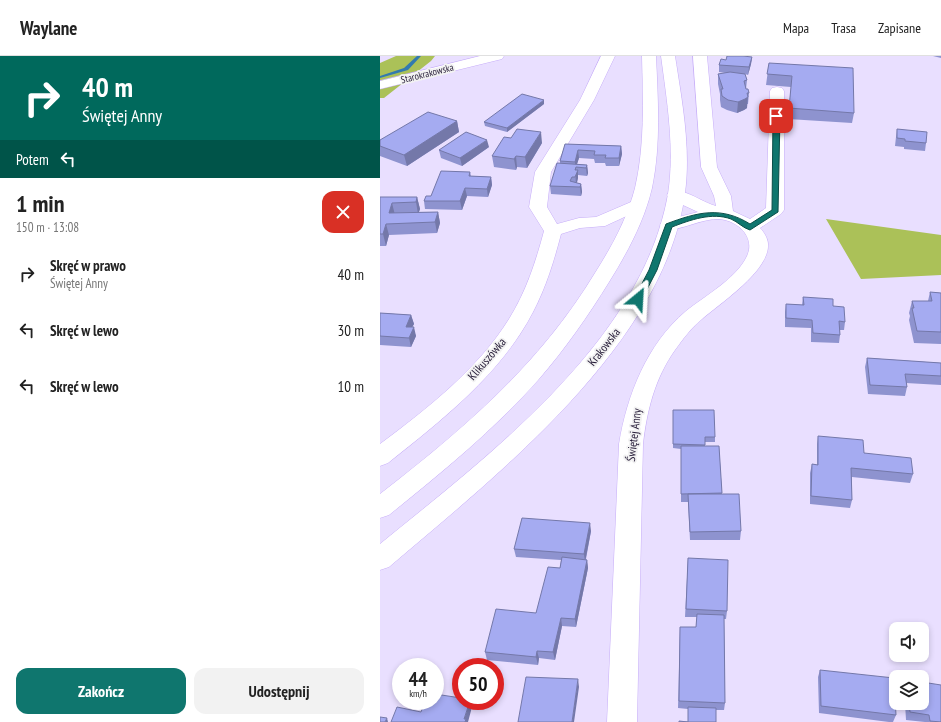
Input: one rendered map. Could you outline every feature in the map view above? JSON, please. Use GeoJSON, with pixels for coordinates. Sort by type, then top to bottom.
{"type":"FeatureCollection","features":[{"type":"Feature","properties":{"kind":"street","name":"Starokrakowska"},"geometry":{"type":"LineString","coordinates":[[380,85],[497,56]]}},
{"type":"Feature","properties":{"kind":"street"},"geometry":{"type":"LineString","coordinates":[[608,56],[587,100],[543,172],[538,207],[553,231],[579,223],[598,222],[638,204]]}},
{"type":"Feature","properties":{"kind":"street"},"geometry":{"type":"LineString","coordinates":[[380,508],[433,467],[520,386],[577,316],[627,235],[643,188],[648,152],[650,103],[649,56]]}},
{"type":"Feature","properties":{"kind":"street","name":"Krakowska"},"geometry":{"type":"LineString","coordinates":[[380,559],[479,476],[566,393],[587,369],[634,308],[653,270],[669,225],[676,195],[678,165],[675,112],[668,56]]}},
{"type":"Feature","properties":{"kind":"street"},"geometry":{"type":"LineString","coordinates":[[700,56],[709,167],[726,206],[723,215]]}},
{"type":"Feature","properties":{"kind":"street"},"geometry":{"type":"LineString","coordinates":[[676,195],[723,215],[735,218],[750,228],[775,210],[777,91]]}},
{"type":"Feature","properties":{"kind":"street"},"geometry":{"type":"LineString","coordinates":[[669,225],[702,215],[723,215]]}},
{"type":"Feature","properties":{"kind":"street"},"geometry":{"type":"LineString","coordinates":[[598,222],[627,235]]}},
{"type":"Feature","properties":{"kind":"street","name":"Świętej Anny"},"geometry":{"type":"LineString","coordinates":[[622,722],[631,444],[634,421],[641,392],[658,359],[675,335],[693,316],[745,273],[754,262],[759,253],[758,240],[750,228]]}},
{"type":"Feature","properties":{"kind":"street","name":"Klikuszówka"},"geometry":{"type":"LineString","coordinates":[[380,458],[452,396],[498,348],[516,324],[530,298],[546,260],[553,231]]}},
{"type":"Feature","properties":{"kind":"green space"},"geometry":{"type":"Polygon","coordinates":[[[396,56],[435,56],[431,61],[384,98],[380,98],[380,63],[396,56]]]}},
{"type":"Feature","properties":{"kind":"green space"},"geometry":{"type":"Polygon","coordinates":[[[826,219],[941,235],[941,275],[861,279],[826,219]]]}},
{"type":"Feature","properties":{"kind":"building"},"geometry":{"type":"Polygon","coordinates":[[[727,56],[752,57],[749,67],[719,65],[721,59],[726,60],[727,56]]]}},
{"type":"Feature","properties":{"kind":"building"},"geometry":{"type":"Polygon","coordinates":[[[769,63],[853,68],[854,113],[789,108],[792,76],[767,74],[769,63]]]}},
{"type":"Feature","properties":{"kind":"building"},"geometry":{"type":"Polygon","coordinates":[[[730,72],[745,74],[747,80],[744,81],[746,89],[748,89],[749,93],[747,93],[748,97],[738,102],[728,100],[722,96],[721,89],[723,89],[718,74],[730,72]]]}},
{"type":"Feature","properties":{"kind":"building"},"geometry":{"type":"Polygon","coordinates":[[[522,94],[544,100],[507,128],[484,122],[522,94]]]}},
{"type":"Feature","properties":{"kind":"building"},"geometry":{"type":"Polygon","coordinates":[[[428,112],[457,121],[404,155],[380,146],[380,140],[428,112]]]}},
{"type":"Feature","properties":{"kind":"building"},"geometry":{"type":"Polygon","coordinates":[[[517,129],[541,132],[525,157],[516,156],[514,159],[492,156],[504,137],[511,138],[517,129]]]}},
{"type":"Feature","properties":{"kind":"building"},"geometry":{"type":"Polygon","coordinates":[[[897,129],[927,132],[926,143],[905,141],[905,139],[897,138],[897,129]]]}},
{"type":"Feature","properties":{"kind":"building"},"geometry":{"type":"Polygon","coordinates":[[[466,132],[487,140],[460,158],[439,150],[466,132]]]}},
{"type":"Feature","properties":{"kind":"building"},"geometry":{"type":"Polygon","coordinates":[[[565,144],[621,146],[619,158],[605,158],[606,155],[594,155],[595,151],[578,150],[575,162],[560,161],[565,144]]]}},
{"type":"Feature","properties":{"kind":"building"},"geometry":{"type":"Polygon","coordinates":[[[557,163],[587,165],[586,168],[576,167],[575,170],[578,170],[575,177],[572,177],[570,181],[581,184],[580,187],[550,186],[557,163]]]}},
{"type":"Feature","properties":{"kind":"building"},"geometry":{"type":"Polygon","coordinates":[[[441,171],[470,172],[469,176],[491,177],[487,189],[465,188],[460,201],[424,201],[426,196],[431,196],[441,171]]]}},
{"type":"Feature","properties":{"kind":"building"},"geometry":{"type":"Polygon","coordinates":[[[380,197],[417,197],[416,202],[392,203],[389,213],[438,212],[435,222],[386,224],[383,234],[380,234],[380,197]]]}},
{"type":"Feature","properties":{"kind":"building"},"geometry":{"type":"Polygon","coordinates":[[[930,292],[941,293],[941,332],[917,331],[912,301],[932,301],[930,292]]]}},
{"type":"Feature","properties":{"kind":"building"},"geometry":{"type":"Polygon","coordinates":[[[803,297],[833,299],[833,306],[844,307],[845,322],[839,321],[840,335],[813,333],[812,320],[786,318],[786,304],[804,305],[803,297]]]}},
{"type":"Feature","properties":{"kind":"building"},"geometry":{"type":"Polygon","coordinates":[[[380,313],[411,315],[406,327],[414,327],[409,338],[380,336],[380,313]]]}},
{"type":"Feature","properties":{"kind":"building"},"geometry":{"type":"Polygon","coordinates":[[[867,358],[941,363],[941,376],[905,374],[907,387],[870,385],[867,358]]]}},
{"type":"Feature","properties":{"kind":"building"},"geometry":{"type":"Polygon","coordinates":[[[673,410],[714,410],[715,437],[705,437],[705,445],[673,444],[673,410]]]}},
{"type":"Feature","properties":{"kind":"building"},"geometry":{"type":"Polygon","coordinates":[[[818,436],[863,440],[864,453],[911,458],[913,474],[851,468],[852,500],[811,496],[812,464],[818,465],[818,436]]]}},
{"type":"Feature","properties":{"kind":"building"},"geometry":{"type":"Polygon","coordinates":[[[681,446],[719,446],[722,493],[681,494],[681,446]]]}},
{"type":"Feature","properties":{"kind":"building"},"geometry":{"type":"Polygon","coordinates":[[[688,494],[739,494],[741,531],[690,532],[688,494]]]}},
{"type":"Feature","properties":{"kind":"building"},"geometry":{"type":"Polygon","coordinates":[[[522,518],[590,523],[584,554],[514,549],[522,518]]]}},
{"type":"Feature","properties":{"kind":"building"},"geometry":{"type":"Polygon","coordinates":[[[562,557],[587,560],[575,619],[561,618],[553,652],[537,651],[536,657],[485,652],[496,609],[536,613],[548,567],[560,568],[562,557]]]}},
{"type":"Feature","properties":{"kind":"building"},"geometry":{"type":"Polygon","coordinates":[[[688,558],[728,560],[727,611],[686,609],[688,558]]]}},
{"type":"Feature","properties":{"kind":"building"},"geometry":{"type":"Polygon","coordinates":[[[697,614],[724,615],[725,703],[679,701],[680,627],[696,627],[697,614]]]}},
{"type":"Feature","properties":{"kind":"building"},"geometry":{"type":"Polygon","coordinates":[[[820,670],[889,677],[889,710],[896,710],[896,715],[821,706],[820,670]]]}},
{"type":"Feature","properties":{"kind":"building"},"geometry":{"type":"Polygon","coordinates":[[[526,677],[578,679],[572,722],[518,722],[526,677]]]}},
{"type":"Feature","properties":{"kind":"building"},"geometry":{"type":"Polygon","coordinates":[[[929,683],[941,685],[941,722],[930,721],[929,715],[910,712],[910,710],[929,710],[929,683]]]}},
{"type":"Feature","properties":{"kind":"building"},"geometry":{"type":"Polygon","coordinates":[[[444,695],[452,697],[452,710],[467,710],[464,719],[466,719],[465,722],[391,722],[396,710],[411,710],[421,712],[422,710],[444,710],[444,695]]]}},
{"type":"Feature","properties":{"kind":"building"},"geometry":{"type":"Polygon","coordinates":[[[688,707],[716,708],[716,722],[688,722],[688,707]]]}},
{"type":"Feature","properties":{"kind":"building"},"geometry":{"type":"Polygon","coordinates":[[[380,717],[387,718],[385,722],[380,722],[380,717]]]}},
{"type":"Feature","properties":{"kind":"waterway","name":"Klikuszówka"},"geometry":{"type":"LineString","coordinates":[[380,77],[406,69],[419,56]]}},
{"type":"Feature","properties":{"kind":"route"},"geometry":{"type":"LineString","coordinates":[[638,299],[660,254],[669,225],[702,215],[723,215],[744,222],[750,228],[775,210],[776,116]]}}]}
